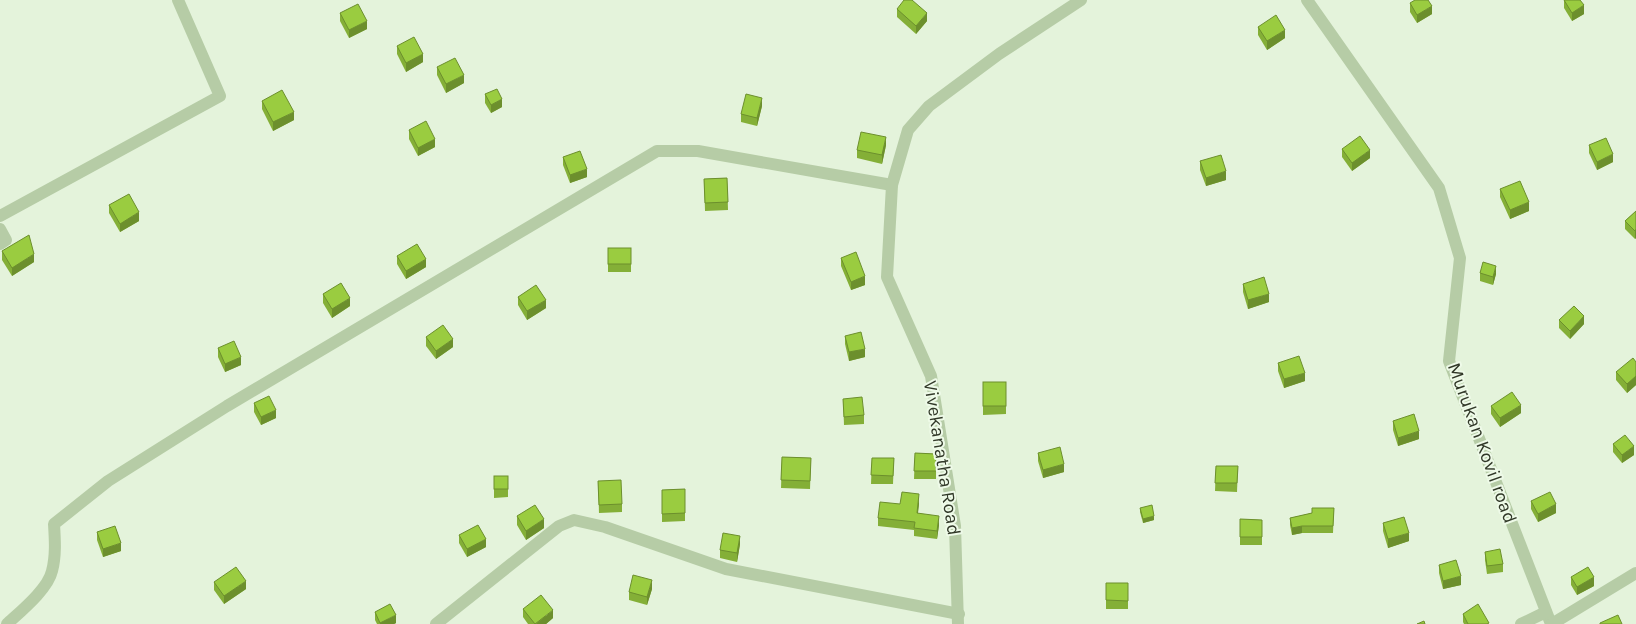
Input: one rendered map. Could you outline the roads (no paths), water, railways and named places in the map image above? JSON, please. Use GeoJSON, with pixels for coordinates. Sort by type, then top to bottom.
{"type":"FeatureCollection","features":[{"type":"Feature","properties":{"kind":"street"},"geometry":{"type":"LineString","coordinates":[[0,216],[220,96],[178,0]]}},
{"type":"Feature","properties":{"kind":"street","name":"Vivekanatha Road"},"geometry":{"type":"LineString","coordinates":[[958,619],[955,526],[931,376],[887,277],[892,185],[908,130],[929,106],[999,54],[1081,0]]}},
{"type":"Feature","properties":{"kind":"street","name":"Murukan Kovil road"},"geometry":{"type":"LineString","coordinates":[[1307,0],[1439,188],[1460,258],[1449,361],[1549,620]]}},
{"type":"Feature","properties":{"kind":"street"},"geometry":{"type":"LineString","coordinates":[[7,624],[40,592],[52,572],[55,548],[54,524],[108,481],[227,406],[657,151],[698,151],[892,185]]}},
{"type":"Feature","properties":{"kind":"street"},"geometry":{"type":"LineString","coordinates":[[0,229],[6,240],[0,244]]}},
{"type":"Feature","properties":{"kind":"street"},"geometry":{"type":"LineString","coordinates":[[436,624],[559,526],[574,520],[605,527],[726,569],[958,619]]}},
{"type":"Feature","properties":{"kind":"street"},"geometry":{"type":"LineString","coordinates":[[1521,624],[1549,620],[1636,572]]}}]}
